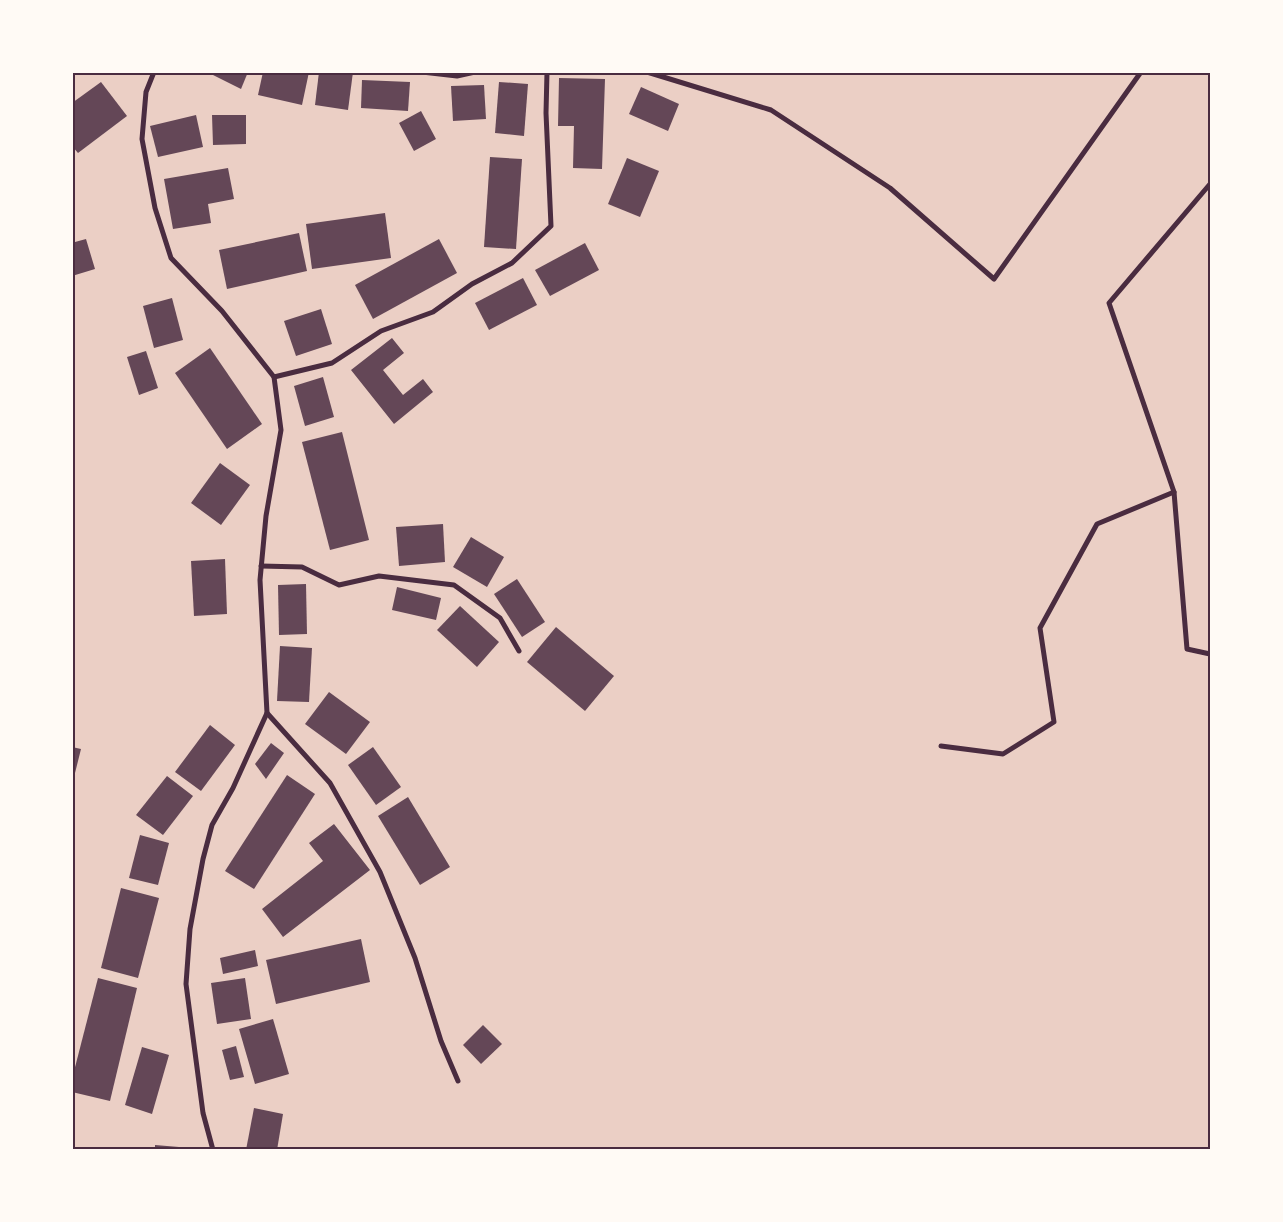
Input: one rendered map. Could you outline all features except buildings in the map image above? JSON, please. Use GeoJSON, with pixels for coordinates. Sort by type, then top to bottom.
{"type":"FeatureCollection","features":[{"type":"Feature","properties":{"kind":"street"},"geometry":{"type":"LineString","coordinates":[[154,72],[146,92],[142,139],[155,208],[171,258],[222,311],[274,377],[281,430],[266,516],[260,580],[267,713],[233,788],[212,825],[203,859],[190,929],[186,984],[204,1113],[213,1150]]}},
{"type":"Feature","properties":{"kind":"street"},"geometry":{"type":"LineString","coordinates":[[422,72],[457,76],[475,72]]}},
{"type":"Feature","properties":{"kind":"street"},"geometry":{"type":"LineString","coordinates":[[274,377],[332,363],[381,331],[433,312],[472,284],[512,263],[551,226],[546,113],[547,72]]}},
{"type":"Feature","properties":{"kind":"street"},"geometry":{"type":"LineString","coordinates":[[648,72],[771,110],[890,188],[994,279],[1141,72]]}},
{"type":"Feature","properties":{"kind":"street"},"geometry":{"type":"LineString","coordinates":[[1210,184],[1108,303],[1174,492],[1187,649],[1210,654]]}},
{"type":"Feature","properties":{"kind":"street"},"geometry":{"type":"LineString","coordinates":[[941,746],[1003,754],[1054,722],[1040,628],[1097,524],[1174,492]]}},
{"type":"Feature","properties":{"kind":"street"},"geometry":{"type":"LineString","coordinates":[[261,566],[302,567],[339,584],[379,576],[454,585],[500,618],[519,651]]}},
{"type":"Feature","properties":{"kind":"street"},"geometry":{"type":"LineString","coordinates":[[267,713],[330,783],[380,872],[415,958],[441,1041],[458,1081]]}},
{"type":"Feature","properties":{"kind":"shaded area"},"geometry":{"type":"Polygon","coordinates":[[[73,73],[1210,73],[1210,1149],[73,1149],[73,73]]]}}]}
